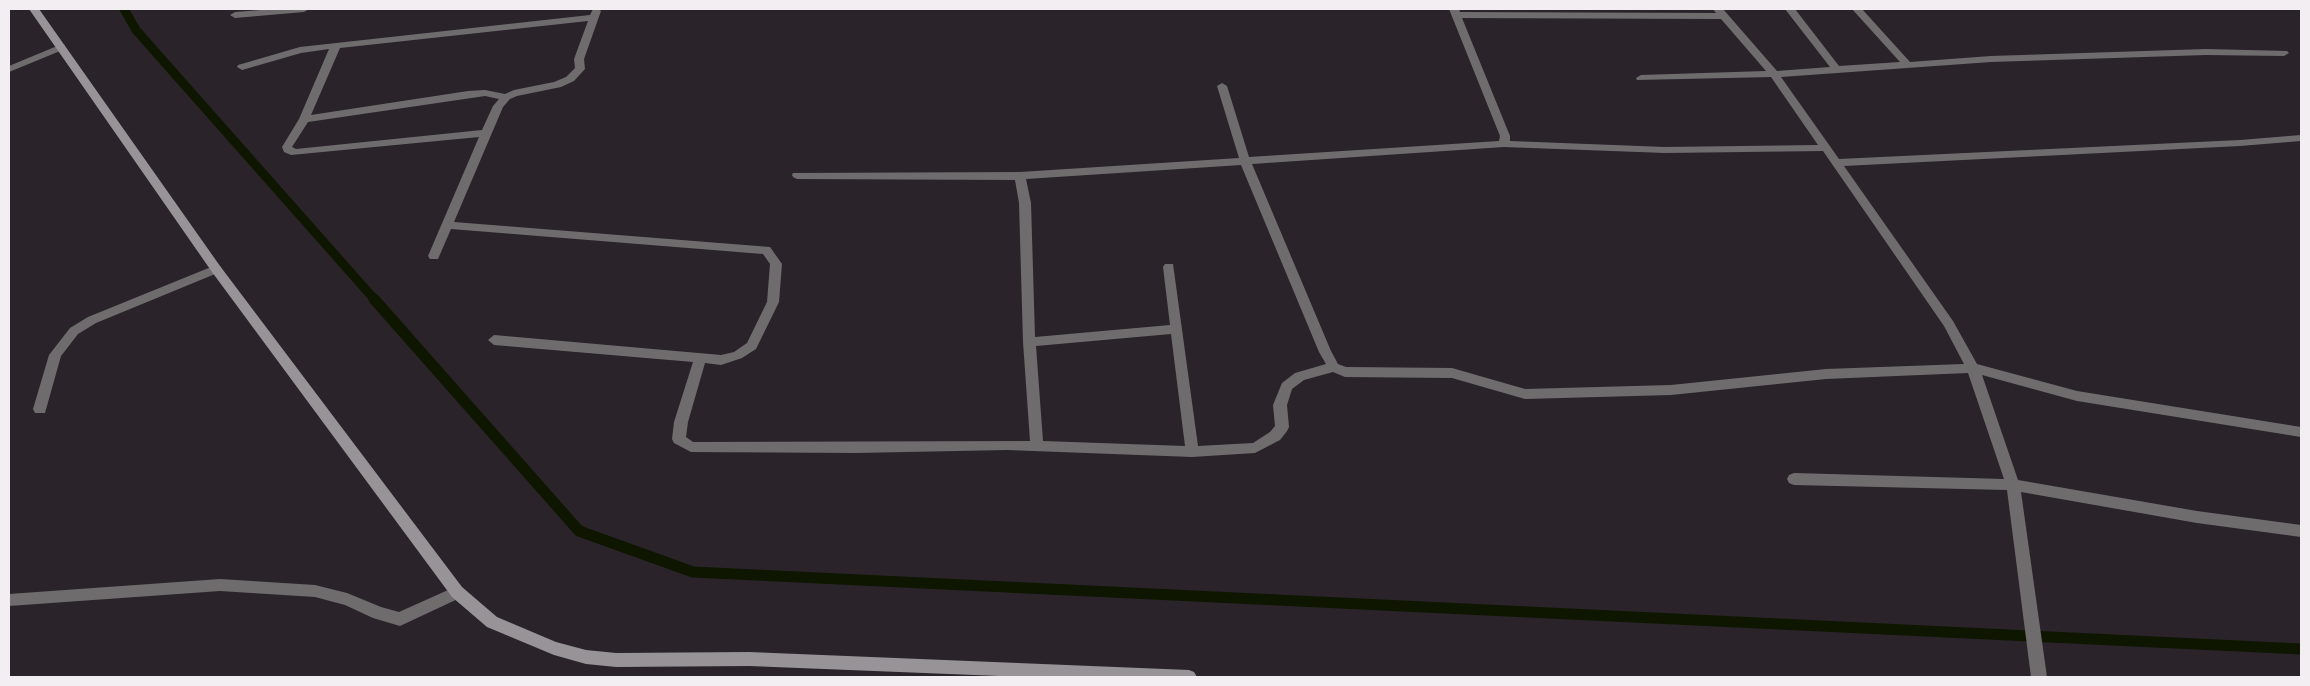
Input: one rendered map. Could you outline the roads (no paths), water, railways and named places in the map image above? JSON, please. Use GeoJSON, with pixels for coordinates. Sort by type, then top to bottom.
{"type":"FeatureCollection","features":[{"type":"Feature","properties":{"kind":"street"},"geometry":{"type":"LineString","coordinates":[[34,9],[216,269],[457,592],[492,622],[554,648],[586,657],[616,660],[749,659],[1189,677]]}},
{"type":"Feature","properties":{"kind":"street"},"geometry":{"type":"LineString","coordinates":[[235,14],[304,9]]}},
{"type":"Feature","properties":{"kind":"street"},"geometry":{"type":"LineString","coordinates":[[1790,9],[1836,70]]}},
{"type":"Feature","properties":{"kind":"street"},"geometry":{"type":"LineString","coordinates":[[1857,9],[1908,65]]}},
{"type":"Feature","properties":{"kind":"street"},"geometry":{"type":"LineString","coordinates":[[1504,144],[1504,136],[1456,12],[1720,12],[1774,74],[1949,324],[1973,368],[2013,485],[2039,677]]}},
{"type":"Feature","properties":{"kind":"street"},"geometry":{"type":"LineString","coordinates":[[242,67],[300,50],[596,13],[579,59],[580,69],[570,79],[556,85],[506,96],[468,94],[304,119]]}},
{"type":"Feature","properties":{"kind":"street"},"geometry":{"type":"LineString","coordinates":[[336,45],[304,119],[287,147],[288,150],[295,153],[487,133]]}},
{"type":"Feature","properties":{"kind":"street"},"geometry":{"type":"LineString","coordinates":[[9,69],[62,47]]}},
{"type":"Feature","properties":{"kind":"street"},"geometry":{"type":"LineString","coordinates":[[1641,78],[1774,74],[1991,59],[2197,53],[2284,53]]}},
{"type":"Feature","properties":{"kind":"street"},"geometry":{"type":"LineString","coordinates":[[1222,86],[1244,161],[1258,188],[1326,352],[1334,367],[1345,372],[1452,373],[1525,394],[1670,390],[1826,374],[1973,368],[2078,396],[2301,432]]}},
{"type":"Feature","properties":{"kind":"street"},"geometry":{"type":"LineString","coordinates":[[434,256],[498,106],[506,96]]}},
{"type":"Feature","properties":{"kind":"street"},"geometry":{"type":"LineString","coordinates":[[1837,163],[2301,138]]}},
{"type":"Feature","properties":{"kind":"street"},"geometry":{"type":"LineString","coordinates":[[797,175],[1020,176],[1504,144],[1665,150],[1826,148]]}},
{"type":"Feature","properties":{"kind":"street"},"geometry":{"type":"LineString","coordinates":[[1020,176],[1025,204],[1029,342],[1037,446]]}},
{"type":"Feature","properties":{"kind":"street"},"geometry":{"type":"LineString","coordinates":[[447,225],[766,250],[776,264],[773,302],[752,346],[738,355],[721,360],[494,340]]}},
{"type":"Feature","properties":{"kind":"street"},"geometry":{"type":"LineString","coordinates":[[1169,267],[1192,452]]}},
{"type":"Feature","properties":{"kind":"street"},"geometry":{"type":"LineString","coordinates":[[40,409],[55,355],[74,331],[92,320],[216,269]]}},
{"type":"Feature","properties":{"kind":"street"},"geometry":{"type":"LineString","coordinates":[[1029,342],[1176,329]]}},
{"type":"Feature","properties":{"kind":"street"},"geometry":{"type":"LineString","coordinates":[[700,359],[681,422],[680,439],[691,447],[1037,446],[1192,452],[1255,448],[1274,436],[1282,427],[1280,404],[1287,386],[1300,376],[1334,367]]}},
{"type":"Feature","properties":{"kind":"street"},"geometry":{"type":"LineString","coordinates":[[1794,479],[2013,485],[2196,517],[2301,531]]}},
{"type":"Feature","properties":{"kind":"street"},"geometry":{"type":"LineString","coordinates":[[9,600],[220,585],[315,591],[348,599],[378,614],[400,619],[457,592]]}},
{"type":"Feature","properties":{"kind":"waterway"},"geometry":{"type":"LineString","coordinates":[[124,9],[136,30],[375,300]]}},
{"type":"Feature","properties":{"kind":"waterway"},"geometry":{"type":"LineString","coordinates":[[374,299],[579,531],[693,572],[2301,649]]}}]}
